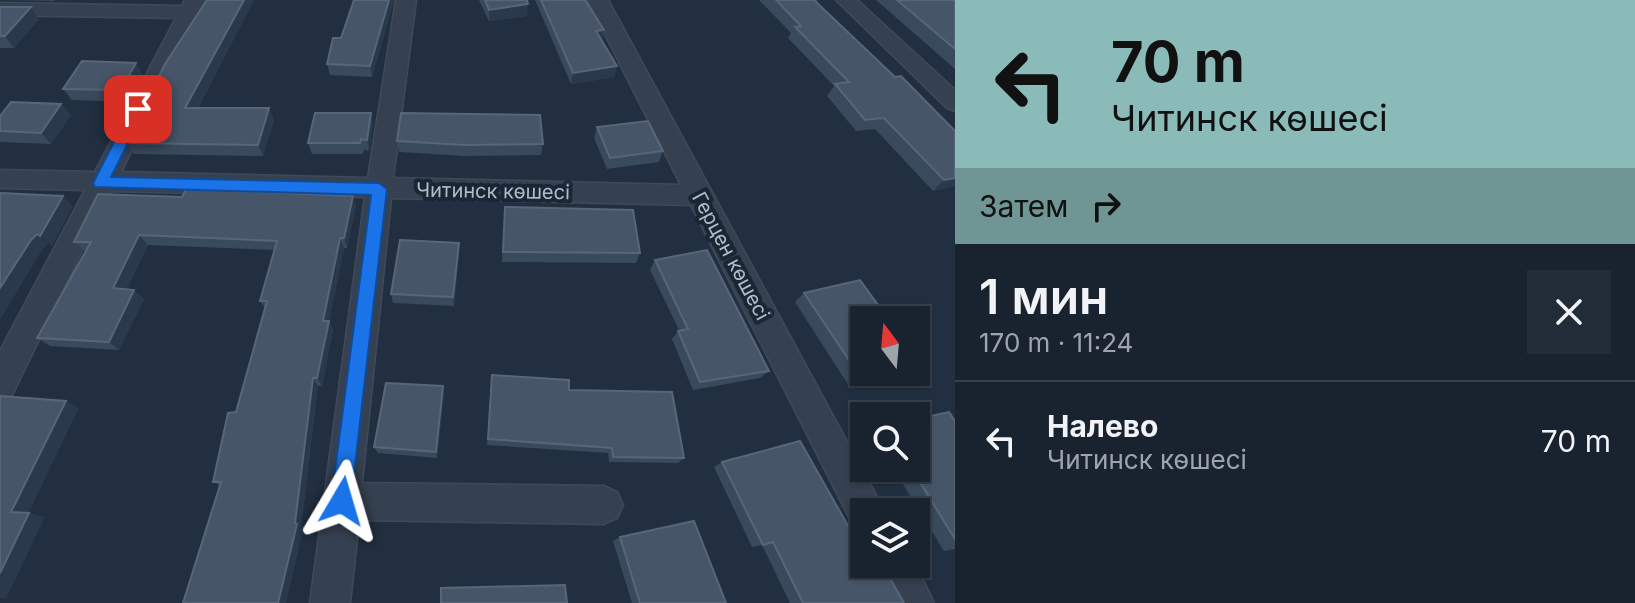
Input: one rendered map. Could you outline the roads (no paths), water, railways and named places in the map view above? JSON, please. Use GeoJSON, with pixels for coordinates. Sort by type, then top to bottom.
{"type":"FeatureCollection","features":[{"type":"Feature","properties":{"kind":"street"},"geometry":{"type":"LineString","coordinates":[[330,603],[379,189],[406,0]]}},
{"type":"Feature","properties":{"kind":"street","name":"Герцен көшесі"},"geometry":{"type":"LineString","coordinates":[[598,0],[859,498]]}},
{"type":"Feature","properties":{"kind":"street"},"geometry":{"type":"LineString","coordinates":[[846,0],[955,103]]}},
{"type":"Feature","properties":{"kind":"street"},"geometry":{"type":"LineString","coordinates":[[0,9],[192,6],[0,384]]}},
{"type":"Feature","properties":{"kind":"street","name":"Читинск көшесі"},"geometry":{"type":"LineString","coordinates":[[0,179],[699,195]]}},
{"type":"Feature","properties":{"kind":"street"},"geometry":{"type":"LineString","coordinates":[[342,501],[604,505]]}},
{"type":"Feature","properties":{"kind":"street"},"geometry":{"type":"LineString","coordinates":[[901,578],[914,603]]}}]}
